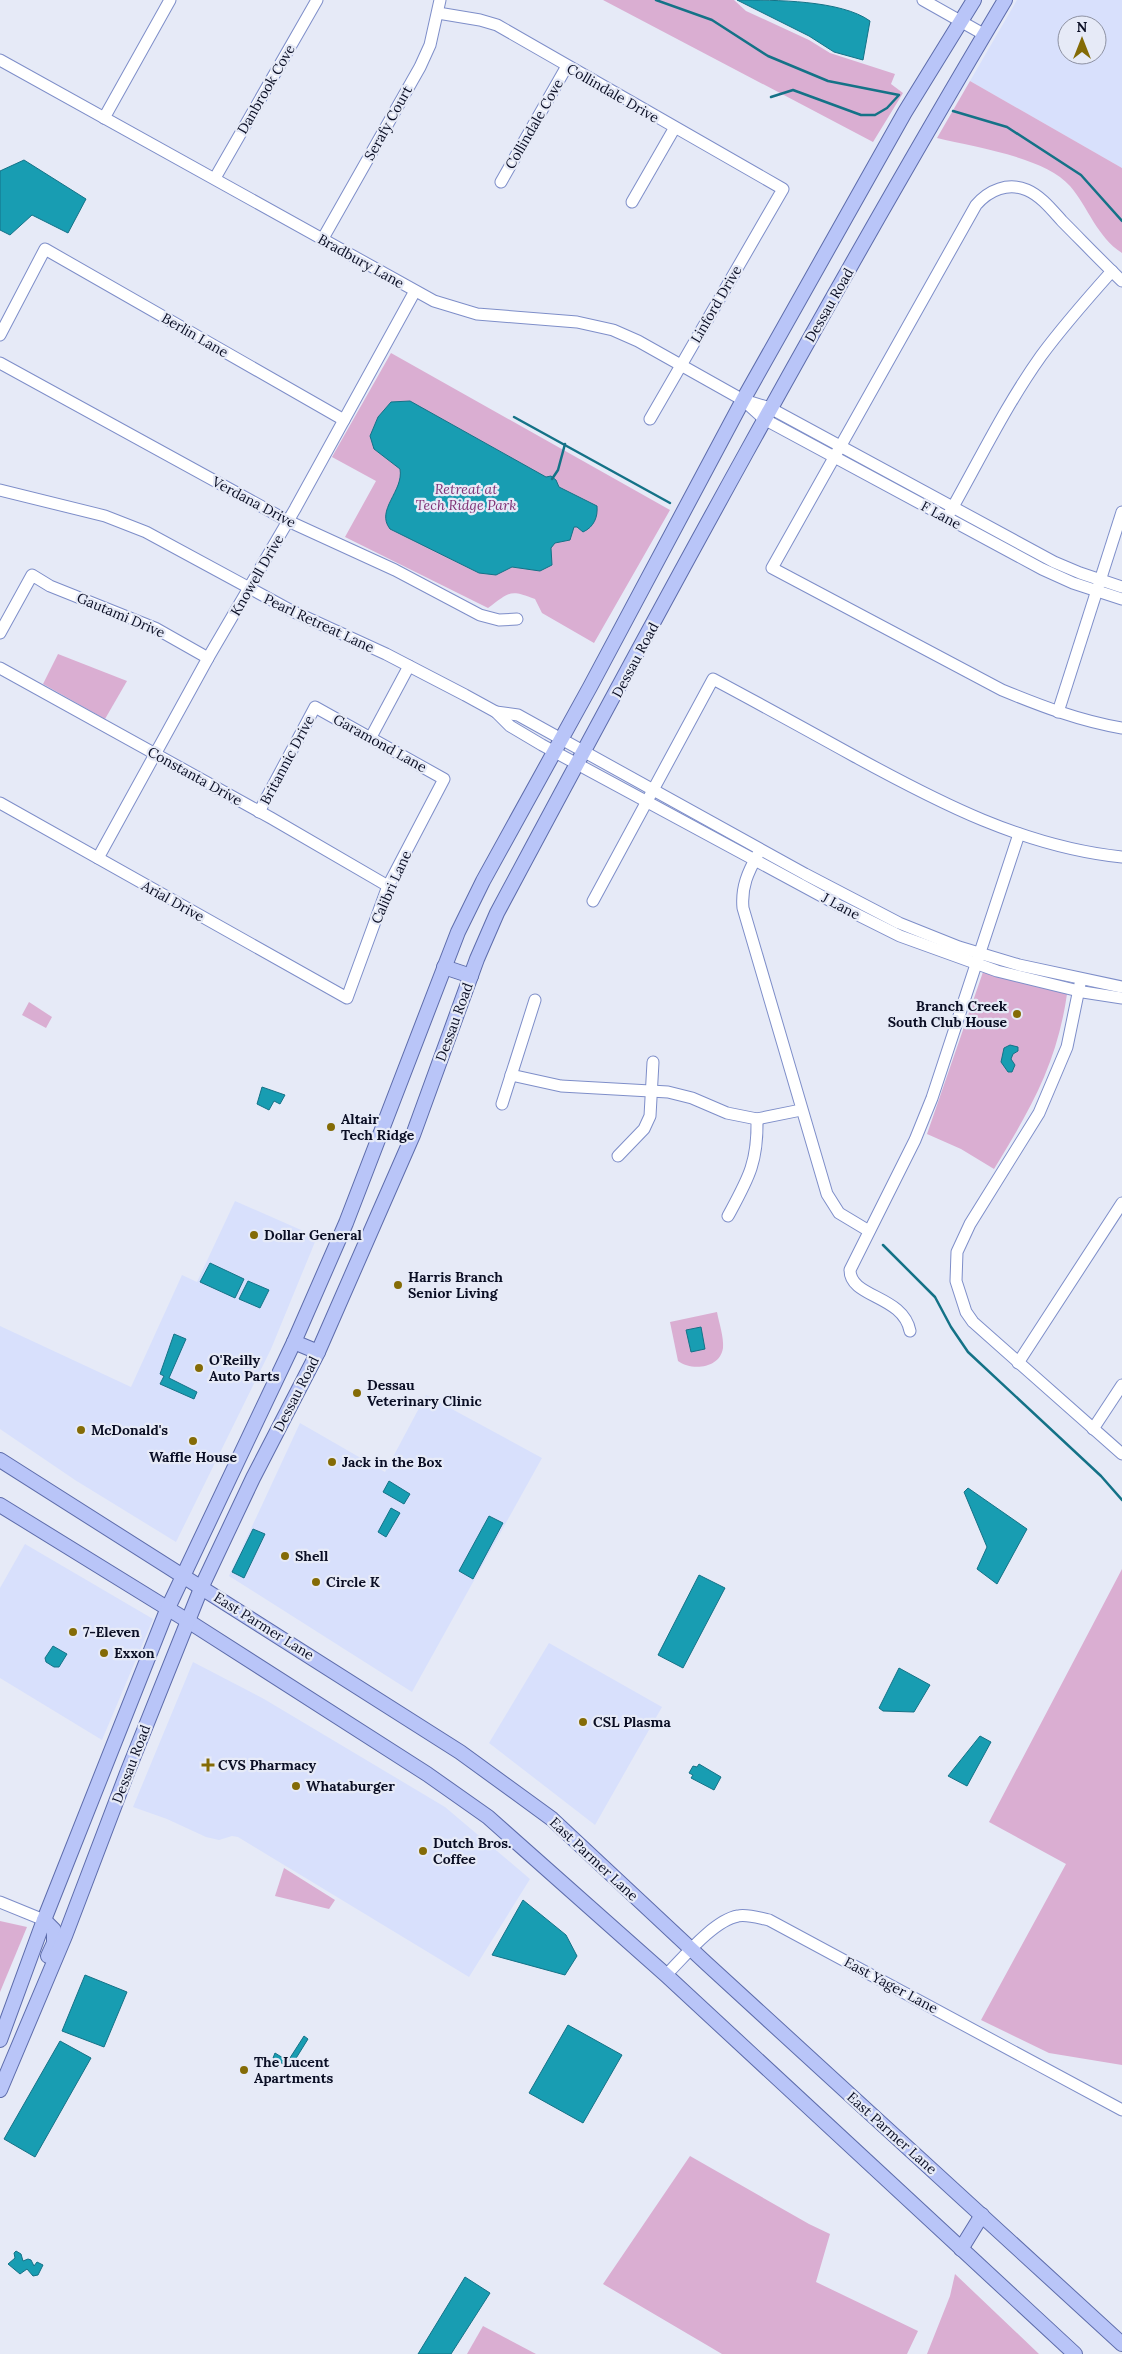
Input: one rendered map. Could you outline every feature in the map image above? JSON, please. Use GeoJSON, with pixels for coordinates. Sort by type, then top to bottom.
{"type":"FeatureCollection","features":[{"type":"Feature","properties":{"kind":"main road","name":"Dessau Road"},"geometry":{"type":"LineString","coordinates":[[0,2040],[44,1920],[168,1610],[294,1342],[367,1170],[444,967],[483,881],[743,400],[905,112],[974,0]]}},
{"type":"Feature","properties":{"kind":"main road","name":"Dessau Road"},"geometry":{"type":"LineString","coordinates":[[0,2090],[65,1936],[202,1586],[253,1478],[318,1352],[413,1135],[471,976],[497,913],[767,414],[929,128],[1005,0]]}},
{"type":"Feature","properties":{"kind":"main road"},"geometry":{"type":"LineString","coordinates":[[444,967],[471,976]]}},
{"type":"Feature","properties":{"kind":"main road"},"geometry":{"type":"LineString","coordinates":[[294,1342],[318,1352]]}},
{"type":"Feature","properties":{"kind":"main road","name":"East Parmer Lane"},"geometry":{"type":"LineString","coordinates":[[0,1460],[183,1576],[202,1586],[460,1752],[552,1819],[1122,2344]]}},
{"type":"Feature","properties":{"kind":"main road"},"geometry":{"type":"LineString","coordinates":[[0,1505],[188,1621],[427,1774],[488,1817],[666,1975],[1076,2354]]}},
{"type":"Feature","properties":{"kind":"main road"},"geometry":{"type":"LineString","coordinates":[[64,1871],[64,1890],[56,1914],[58,1924],[65,1936]]}},
{"type":"Feature","properties":{"kind":"main road"},"geometry":{"type":"LineString","coordinates":[[43,1988],[42,1972],[54,1942],[54,1930],[44,1920]]}},
{"type":"Feature","properties":{"kind":"main road"},"geometry":{"type":"LineString","coordinates":[[961,2249],[982,2215]]}},
{"type":"Feature","properties":{"kind":"street"},"geometry":{"type":"LineString","coordinates":[[104,118],[170,0]]}},
{"type":"Feature","properties":{"kind":"street","name":"Danbrook Cove"},"geometry":{"type":"LineString","coordinates":[[215,178],[317,0]]}},
{"type":"Feature","properties":{"kind":"street","name":"Serafy Court"},"geometry":{"type":"LineString","coordinates":[[322,240],[420,67],[430,44],[440,0]]}},
{"type":"Feature","properties":{"kind":"street"},"geometry":{"type":"LineString","coordinates":[[923,0],[985,35]]}},
{"type":"Feature","properties":{"kind":"street","name":"Collindale Drive"},"geometry":{"type":"LineString","coordinates":[[438,13],[480,20],[497,25],[674,129],[783,189]]}},
{"type":"Feature","properties":{"kind":"street","name":"Bradbury Lane"},"geometry":{"type":"LineString","coordinates":[[0,60],[215,178],[322,240],[415,291],[443,304],[477,314],[576,322],[613,330],[638,340],[767,414]]}},
{"type":"Feature","properties":{"kind":"street","name":"Collindale Cove"},"geometry":{"type":"LineString","coordinates":[[501,182],[567,66]]}},
{"type":"Feature","properties":{"kind":"street"},"geometry":{"type":"LineString","coordinates":[[632,202],[674,129]]}},
{"type":"Feature","properties":{"kind":"street"},"geometry":{"type":"LineString","coordinates":[[1122,281],[1046,204],[1029,191],[1010,187],[990,192],[976,205],[772,568],[1002,690],[1058,712],[1122,728]]}},
{"type":"Feature","properties":{"kind":"street","name":"Linford Drive"},"geometry":{"type":"LineString","coordinates":[[650,419],[783,189]]}},
{"type":"Feature","properties":{"kind":"street","name":"Berlin Lane"},"geometry":{"type":"LineString","coordinates":[[0,335],[45,250],[344,420]]}},
{"type":"Feature","properties":{"kind":"street"},"geometry":{"type":"LineString","coordinates":[[947,518],[1012,401],[1041,356],[1082,304],[1112,271]]}},
{"type":"Feature","properties":{"kind":"street","name":"Knowell Drive"},"geometry":{"type":"LineString","coordinates":[[98,858],[208,658],[288,521],[415,291]]}},
{"type":"Feature","properties":{"kind":"street","name":"Verdana Drive"},"geometry":{"type":"LineString","coordinates":[[0,363],[288,521],[395,570],[480,615],[499,620],[516,619]]}},
{"type":"Feature","properties":{"kind":"street","name":"F Lane"},"geometry":{"type":"LineString","coordinates":[[767,414],[840,446],[1122,599]]}},
{"type":"Feature","properties":{"kind":"street","name":"F Lane"},"geometry":{"type":"LineString","coordinates":[[767,414],[834,457],[1042,569],[1098,586],[1122,587]]}},
{"type":"Feature","properties":{"kind":"street","name":"Pearl Retreat Lane"},"geometry":{"type":"LineString","coordinates":[[0,490],[132,525],[249,589],[409,666],[496,712]]}},
{"type":"Feature","properties":{"kind":"street"},"geometry":{"type":"LineString","coordinates":[[1058,712],[1122,512]]}},
{"type":"Feature","properties":{"kind":"street","name":"Gautami Drive"},"geometry":{"type":"LineString","coordinates":[[0,633],[32,575],[50,586],[155,628],[208,658]]}},
{"type":"Feature","properties":{"kind":"street"},"geometry":{"type":"LineString","coordinates":[[371,737],[409,666]]}},
{"type":"Feature","properties":{"kind":"street","name":"Constanta Drive"},"geometry":{"type":"LineString","coordinates":[[0,668],[260,812],[388,886]]}},
{"type":"Feature","properties":{"kind":"street"},"geometry":{"type":"LineString","coordinates":[[593,901],[713,679],[936,800],[1019,834],[1091,853],[1122,857]]}},
{"type":"Feature","properties":{"kind":"street","name":"Garamond Lane"},"geometry":{"type":"LineString","coordinates":[[315,708],[444,778]]}},
{"type":"Feature","properties":{"kind":"street","name":"Britannic Drive"},"geometry":{"type":"LineString","coordinates":[[260,812],[315,708]]}},
{"type":"Feature","properties":{"kind":"street","name":"J Lane"},"geometry":{"type":"LineString","coordinates":[[496,712],[518,715],[899,923],[979,959],[1019,965],[1122,987]]}},
{"type":"Feature","properties":{"kind":"street","name":"J Lane"},"geometry":{"type":"LineString","coordinates":[[496,712],[510,726],[554,752],[900,936],[1079,991],[1122,998]]}},
{"type":"Feature","properties":{"kind":"street","name":"Calibri Lane"},"geometry":{"type":"LineString","coordinates":[[347,998],[388,886],[444,778]]}},
{"type":"Feature","properties":{"kind":"street","name":"Arial Drive"},"geometry":{"type":"LineString","coordinates":[[0,803],[347,998]]}},
{"type":"Feature","properties":{"kind":"street"},"geometry":{"type":"LineString","coordinates":[[910,1331],[908,1322],[896,1308],[852,1282],[850,1270],[916,1140],[979,959],[1019,834]]}},
{"type":"Feature","properties":{"kind":"street"},"geometry":{"type":"LineString","coordinates":[[761,849],[746,878],[743,908],[822,1182],[833,1205],[845,1218],[869,1231]]}},
{"type":"Feature","properties":{"kind":"street"},"geometry":{"type":"LineString","coordinates":[[1082,979],[1066,1048],[1048,1094],[1039,1113],[970,1224],[957,1252],[956,1281],[966,1312],[981,1331],[1122,1454]]}},
{"type":"Feature","properties":{"kind":"street"},"geometry":{"type":"LineString","coordinates":[[502,1104],[535,1000]]}},
{"type":"Feature","properties":{"kind":"street"},"geometry":{"type":"LineString","coordinates":[[618,1156],[647,1123],[650,1116],[653,1062]]}},
{"type":"Feature","properties":{"kind":"street"},"geometry":{"type":"LineString","coordinates":[[511,1075],[544,1084],[562,1086],[650,1090],[692,1098],[727,1113],[757,1119],[772,1118],[801,1110]]}},
{"type":"Feature","properties":{"kind":"street"},"geometry":{"type":"LineString","coordinates":[[728,1216],[744,1187],[755,1160],[757,1119]]}},
{"type":"Feature","properties":{"kind":"street"},"geometry":{"type":"LineString","coordinates":[[1018,1363],[1122,1203]]}},
{"type":"Feature","properties":{"kind":"street"},"geometry":{"type":"LineString","coordinates":[[1094,1429],[1122,1385]]}},
{"type":"Feature","properties":{"kind":"street"},"geometry":{"type":"LineString","coordinates":[[0,1902],[44,1920]]}},
{"type":"Feature","properties":{"kind":"street","name":"East Yager Lane"},"geometry":{"type":"LineString","coordinates":[[666,1975],[712,1930],[738,1916],[769,1920],[1122,2110]]}},
{"type":"Feature","properties":{"kind":"shaded area"},"geometry":{"type":"Polygon","coordinates":[[[1017,0],[1122,0],[1122,168],[970,81],[1017,0]]]}},
{"type":"Feature","properties":{"kind":"shaded area"},"geometry":{"type":"Polygon","coordinates":[[[235,1201],[317,1237],[271,1349],[176,1542],[75,1480],[0,1429],[0,1326],[131,1387],[182,1275],[197,1282],[235,1201]]]}},
{"type":"Feature","properties":{"kind":"shaded area"},"geometry":{"type":"Polygon","coordinates":[[[426,1395],[542,1458],[412,1692],[229,1576],[300,1423],[385,1472],[426,1395]]]}},
{"type":"Feature","properties":{"kind":"shaded area"},"geometry":{"type":"Polygon","coordinates":[[[25,1544],[153,1619],[102,1740],[0,1678],[0,1588],[25,1544]]]}},
{"type":"Feature","properties":{"kind":"shaded area"},"geometry":{"type":"Polygon","coordinates":[[[549,1643],[662,1707],[595,1825],[489,1743],[549,1643]]]}},
{"type":"Feature","properties":{"kind":"shaded area"},"geometry":{"type":"Polygon","coordinates":[[[193,1662],[264,1699],[445,1807],[530,1879],[469,1977],[238,1837],[232,1836],[219,1840],[206,1837],[167,1819],[133,1807],[193,1662]]]}},
{"type":"Feature","properties":{"kind":"green space"},"geometry":{"type":"Polygon","coordinates":[[[603,0],[734,0],[746,11],[809,40],[830,53],[895,74],[891,84],[903,93],[873,142],[603,0]]]}},
{"type":"Feature","properties":{"kind":"green space"},"geometry":{"type":"Polygon","coordinates":[[[970,81],[1122,168],[1122,253],[1106,239],[1076,194],[1059,176],[1027,160],[1008,154],[937,138],[970,81]]]}},
{"type":"Feature","properties":{"kind":"green space","name":"Retreat at Tech Ridge Park"},"geometry":{"type":"Polygon","coordinates":[[[391,353],[670,510],[594,643],[542,613],[535,599],[515,593],[506,595],[488,608],[345,537],[376,481],[332,457],[391,353]]]}},
{"type":"Feature","properties":{"kind":"green space"},"geometry":{"type":"Polygon","coordinates":[[[58,654],[127,681],[105,719],[43,684],[58,654]]]}},
{"type":"Feature","properties":{"kind":"green space"},"geometry":{"type":"Polygon","coordinates":[[[983,972],[1067,994],[1049,1065],[1019,1127],[994,1169],[961,1149],[927,1134],[983,972]]]}},
{"type":"Feature","properties":{"kind":"green space"},"geometry":{"type":"Polygon","coordinates":[[[29,1002],[52,1017],[46,1028],[22,1015],[29,1002]]]}},
{"type":"Feature","properties":{"kind":"green space"},"geometry":{"type":"Polygon","coordinates":[[[717,1312],[723,1344],[721,1355],[711,1364],[697,1367],[678,1361],[670,1322],[717,1312]]]}},
{"type":"Feature","properties":{"kind":"green space"},"geometry":{"type":"Polygon","coordinates":[[[1122,1569],[1122,2065],[1049,2053],[981,2020],[1066,1864],[989,1822],[1122,1569]]]}},
{"type":"Feature","properties":{"kind":"green space"},"geometry":{"type":"Polygon","coordinates":[[[284,1868],[335,1900],[329,1909],[275,1896],[284,1868]]]}},
{"type":"Feature","properties":{"kind":"green space"},"geometry":{"type":"Polygon","coordinates":[[[0,1921],[27,1927],[0,1992],[0,1921]]]}},
{"type":"Feature","properties":{"kind":"green space"},"geometry":{"type":"Polygon","coordinates":[[[690,2156],[830,2234],[816,2282],[918,2331],[907,2354],[722,2354],[603,2284],[690,2156]]]}},
{"type":"Feature","properties":{"kind":"green space"},"geometry":{"type":"Polygon","coordinates":[[[955,2274],[1039,2354],[927,2354],[950,2296],[955,2274]]]}},
{"type":"Feature","properties":{"kind":"green space"},"geometry":{"type":"Polygon","coordinates":[[[483,2326],[536,2354],[467,2354],[483,2326]]]}},
{"type":"Feature","properties":{"kind":"water"},"geometry":{"type":"Polygon","coordinates":[[[737,0],[770,0],[825,5],[858,14],[870,21],[863,60],[834,52],[809,36],[737,0]]]}},
{"type":"Feature","properties":{"kind":"water"},"geometry":{"type":"Polygon","coordinates":[[[24,160],[86,199],[68,233],[32,215],[10,235],[0,230],[0,171],[24,160]]]}},
{"type":"Feature","properties":{"kind":"water"},"geometry":{"type":"Polygon","coordinates":[[[410,401],[546,477],[551,476],[556,480],[559,487],[597,506],[597,514],[593,524],[583,532],[574,527],[570,540],[555,543],[551,548],[552,565],[540,571],[512,567],[496,575],[479,573],[390,529],[386,522],[386,515],[398,485],[400,469],[374,449],[370,436],[378,417],[391,402],[410,401]]]}},
{"type":"Feature","properties":{"kind":"water"},"geometry":{"type":"Polygon","coordinates":[[[1010,1045],[1018,1047],[1018,1051],[1013,1054],[1011,1059],[1015,1065],[1012,1072],[1008,1072],[1001,1062],[1004,1048],[1010,1045]]]}},
{"type":"Feature","properties":{"kind":"water"},"geometry":{"type":"Polygon","coordinates":[[[262,1087],[285,1095],[280,1104],[274,1101],[269,1110],[257,1104],[262,1087]]]}},
{"type":"Feature","properties":{"kind":"water"},"geometry":{"type":"Polygon","coordinates":[[[210,1263],[244,1279],[235,1298],[200,1282],[210,1263]]]}},
{"type":"Feature","properties":{"kind":"water"},"geometry":{"type":"Polygon","coordinates":[[[248,1281],[269,1290],[260,1308],[239,1299],[248,1281]]]}},
{"type":"Feature","properties":{"kind":"water"},"geometry":{"type":"Polygon","coordinates":[[[701,1327],[705,1349],[691,1352],[686,1330],[701,1327]]]}},
{"type":"Feature","properties":{"kind":"water"},"geometry":{"type":"Polygon","coordinates":[[[174,1334],[186,1339],[169,1378],[197,1392],[194,1399],[160,1384],[164,1376],[160,1374],[174,1334]]]}},
{"type":"Feature","properties":{"kind":"water"},"geometry":{"type":"Polygon","coordinates":[[[389,1481],[410,1494],[404,1504],[383,1492],[389,1481]]]}},
{"type":"Feature","properties":{"kind":"water"},"geometry":{"type":"Polygon","coordinates":[[[968,1488],[1027,1529],[997,1584],[977,1569],[987,1547],[964,1492],[968,1488]]]}},
{"type":"Feature","properties":{"kind":"water"},"geometry":{"type":"Polygon","coordinates":[[[391,1508],[400,1513],[386,1537],[378,1532],[391,1508]]]}},
{"type":"Feature","properties":{"kind":"water"},"geometry":{"type":"Polygon","coordinates":[[[489,1516],[503,1523],[473,1579],[459,1571],[489,1516]]]}},
{"type":"Feature","properties":{"kind":"water"},"geometry":{"type":"Polygon","coordinates":[[[253,1529],[265,1534],[244,1578],[232,1572],[253,1529]]]}},
{"type":"Feature","properties":{"kind":"water"},"geometry":{"type":"Polygon","coordinates":[[[699,1575],[725,1588],[683,1668],[658,1655],[699,1575]]]}},
{"type":"Feature","properties":{"kind":"water"},"geometry":{"type":"Polygon","coordinates":[[[53,1646],[67,1654],[59,1667],[54,1667],[46,1662],[45,1658],[53,1646]]]}},
{"type":"Feature","properties":{"kind":"water"},"geometry":{"type":"Polygon","coordinates":[[[899,1668],[930,1685],[914,1712],[883,1711],[879,1708],[899,1668]]]}},
{"type":"Feature","properties":{"kind":"water"},"geometry":{"type":"Polygon","coordinates":[[[980,1736],[991,1742],[967,1786],[948,1776],[980,1736]]]}},
{"type":"Feature","properties":{"kind":"water"},"geometry":{"type":"Polygon","coordinates":[[[699,1764],[721,1777],[714,1790],[691,1778],[693,1775],[689,1773],[693,1766],[697,1767],[699,1764]]]}},
{"type":"Feature","properties":{"kind":"water"},"geometry":{"type":"Polygon","coordinates":[[[523,1900],[566,1935],[577,1956],[565,1975],[492,1955],[523,1900]]]}},
{"type":"Feature","properties":{"kind":"water"},"geometry":{"type":"Polygon","coordinates":[[[85,1975],[127,1992],[104,2047],[62,2031],[85,1975]]]}},
{"type":"Feature","properties":{"kind":"water"},"geometry":{"type":"Polygon","coordinates":[[[568,2025],[622,2055],[583,2123],[529,2093],[568,2025]]]}},
{"type":"Feature","properties":{"kind":"water"},"geometry":{"type":"Polygon","coordinates":[[[304,2036],[308,2039],[290,2068],[273,2058],[275,2053],[288,2061],[304,2036]]]}},
{"type":"Feature","properties":{"kind":"water"},"geometry":{"type":"Polygon","coordinates":[[[60,2041],[91,2058],[35,2157],[4,2139],[60,2041]]]}},
{"type":"Feature","properties":{"kind":"water"},"geometry":{"type":"Polygon","coordinates":[[[16,2251],[21,2254],[23,2261],[28,2259],[31,2260],[34,2266],[37,2262],[43,2265],[38,2275],[33,2276],[27,2269],[20,2274],[8,2264],[15,2258],[14,2253],[16,2251]]]}},
{"type":"Feature","properties":{"kind":"water"},"geometry":{"type":"Polygon","coordinates":[[[465,2277],[490,2293],[451,2354],[418,2354],[465,2277]]]}},
{"type":"Feature","properties":{"kind":"waterway"},"geometry":{"type":"LineString","coordinates":[[656,0],[712,20],[768,56],[828,81],[899,95],[887,108],[875,115],[861,115],[793,90],[771,97]]}},
{"type":"Feature","properties":{"kind":"waterway"},"geometry":{"type":"LineString","coordinates":[[953,111],[1007,127],[1081,175],[1122,221]]}},
{"type":"Feature","properties":{"kind":"waterway"},"geometry":{"type":"LineString","coordinates":[[514,417],[670,503]]}},
{"type":"Feature","properties":{"kind":"waterway"},"geometry":{"type":"LineString","coordinates":[[552,479],[558,470],[565,444]]}},
{"type":"Feature","properties":{"kind":"waterway"},"geometry":{"type":"LineString","coordinates":[[883,1245],[935,1297],[951,1327],[968,1352],[1101,1476],[1122,1500]]}},
{"type":"Feature","properties":{"kind":"place","name":"Branch Creek South Club House"},"geometry":{"type":"Point","coordinates":[1017,1014]}},
{"type":"Feature","properties":{"kind":"place","name":"Altair Tech Ridge"},"geometry":{"type":"Point","coordinates":[331,1127]}},
{"type":"Feature","properties":{"kind":"place","name":"Dollar General"},"geometry":{"type":"Point","coordinates":[254,1235]}},
{"type":"Feature","properties":{"kind":"place","name":"Harris Branch Senior Living"},"geometry":{"type":"Point","coordinates":[398,1285]}},
{"type":"Feature","properties":{"kind":"place","name":"O'Reilly Auto Parts"},"geometry":{"type":"Point","coordinates":[199,1368]}},
{"type":"Feature","properties":{"kind":"place","name":"Dessau Veterinary Clinic"},"geometry":{"type":"Point","coordinates":[357,1393]}},
{"type":"Feature","properties":{"kind":"place","name":"McDonald's"},"geometry":{"type":"Point","coordinates":[81,1430]}},
{"type":"Feature","properties":{"kind":"place","name":"Waffle House"},"geometry":{"type":"Point","coordinates":[193,1441]}},
{"type":"Feature","properties":{"kind":"place","name":"Jack in the Box"},"geometry":{"type":"Point","coordinates":[332,1462]}},
{"type":"Feature","properties":{"kind":"place","name":"Shell"},"geometry":{"type":"Point","coordinates":[285,1556]}},
{"type":"Feature","properties":{"kind":"place","name":"Circle K"},"geometry":{"type":"Point","coordinates":[316,1582]}},
{"type":"Feature","properties":{"kind":"place","name":"7-Eleven"},"geometry":{"type":"Point","coordinates":[73,1632]}},
{"type":"Feature","properties":{"kind":"place","name":"Exxon"},"geometry":{"type":"Point","coordinates":[104,1653]}},
{"type":"Feature","properties":{"kind":"place","name":"CSL Plasma"},"geometry":{"type":"Point","coordinates":[583,1722]}},
{"type":"Feature","properties":{"kind":"place","name":"CVS Pharmacy"},"geometry":{"type":"Point","coordinates":[208,1765]}},
{"type":"Feature","properties":{"kind":"place","name":"Whataburger"},"geometry":{"type":"Point","coordinates":[296,1786]}},
{"type":"Feature","properties":{"kind":"place","name":"Dutch Bros. Coffee"},"geometry":{"type":"Point","coordinates":[423,1851]}},
{"type":"Feature","properties":{"kind":"place","name":"The Lucent Apartments"},"geometry":{"type":"Point","coordinates":[244,2070]}}]}
